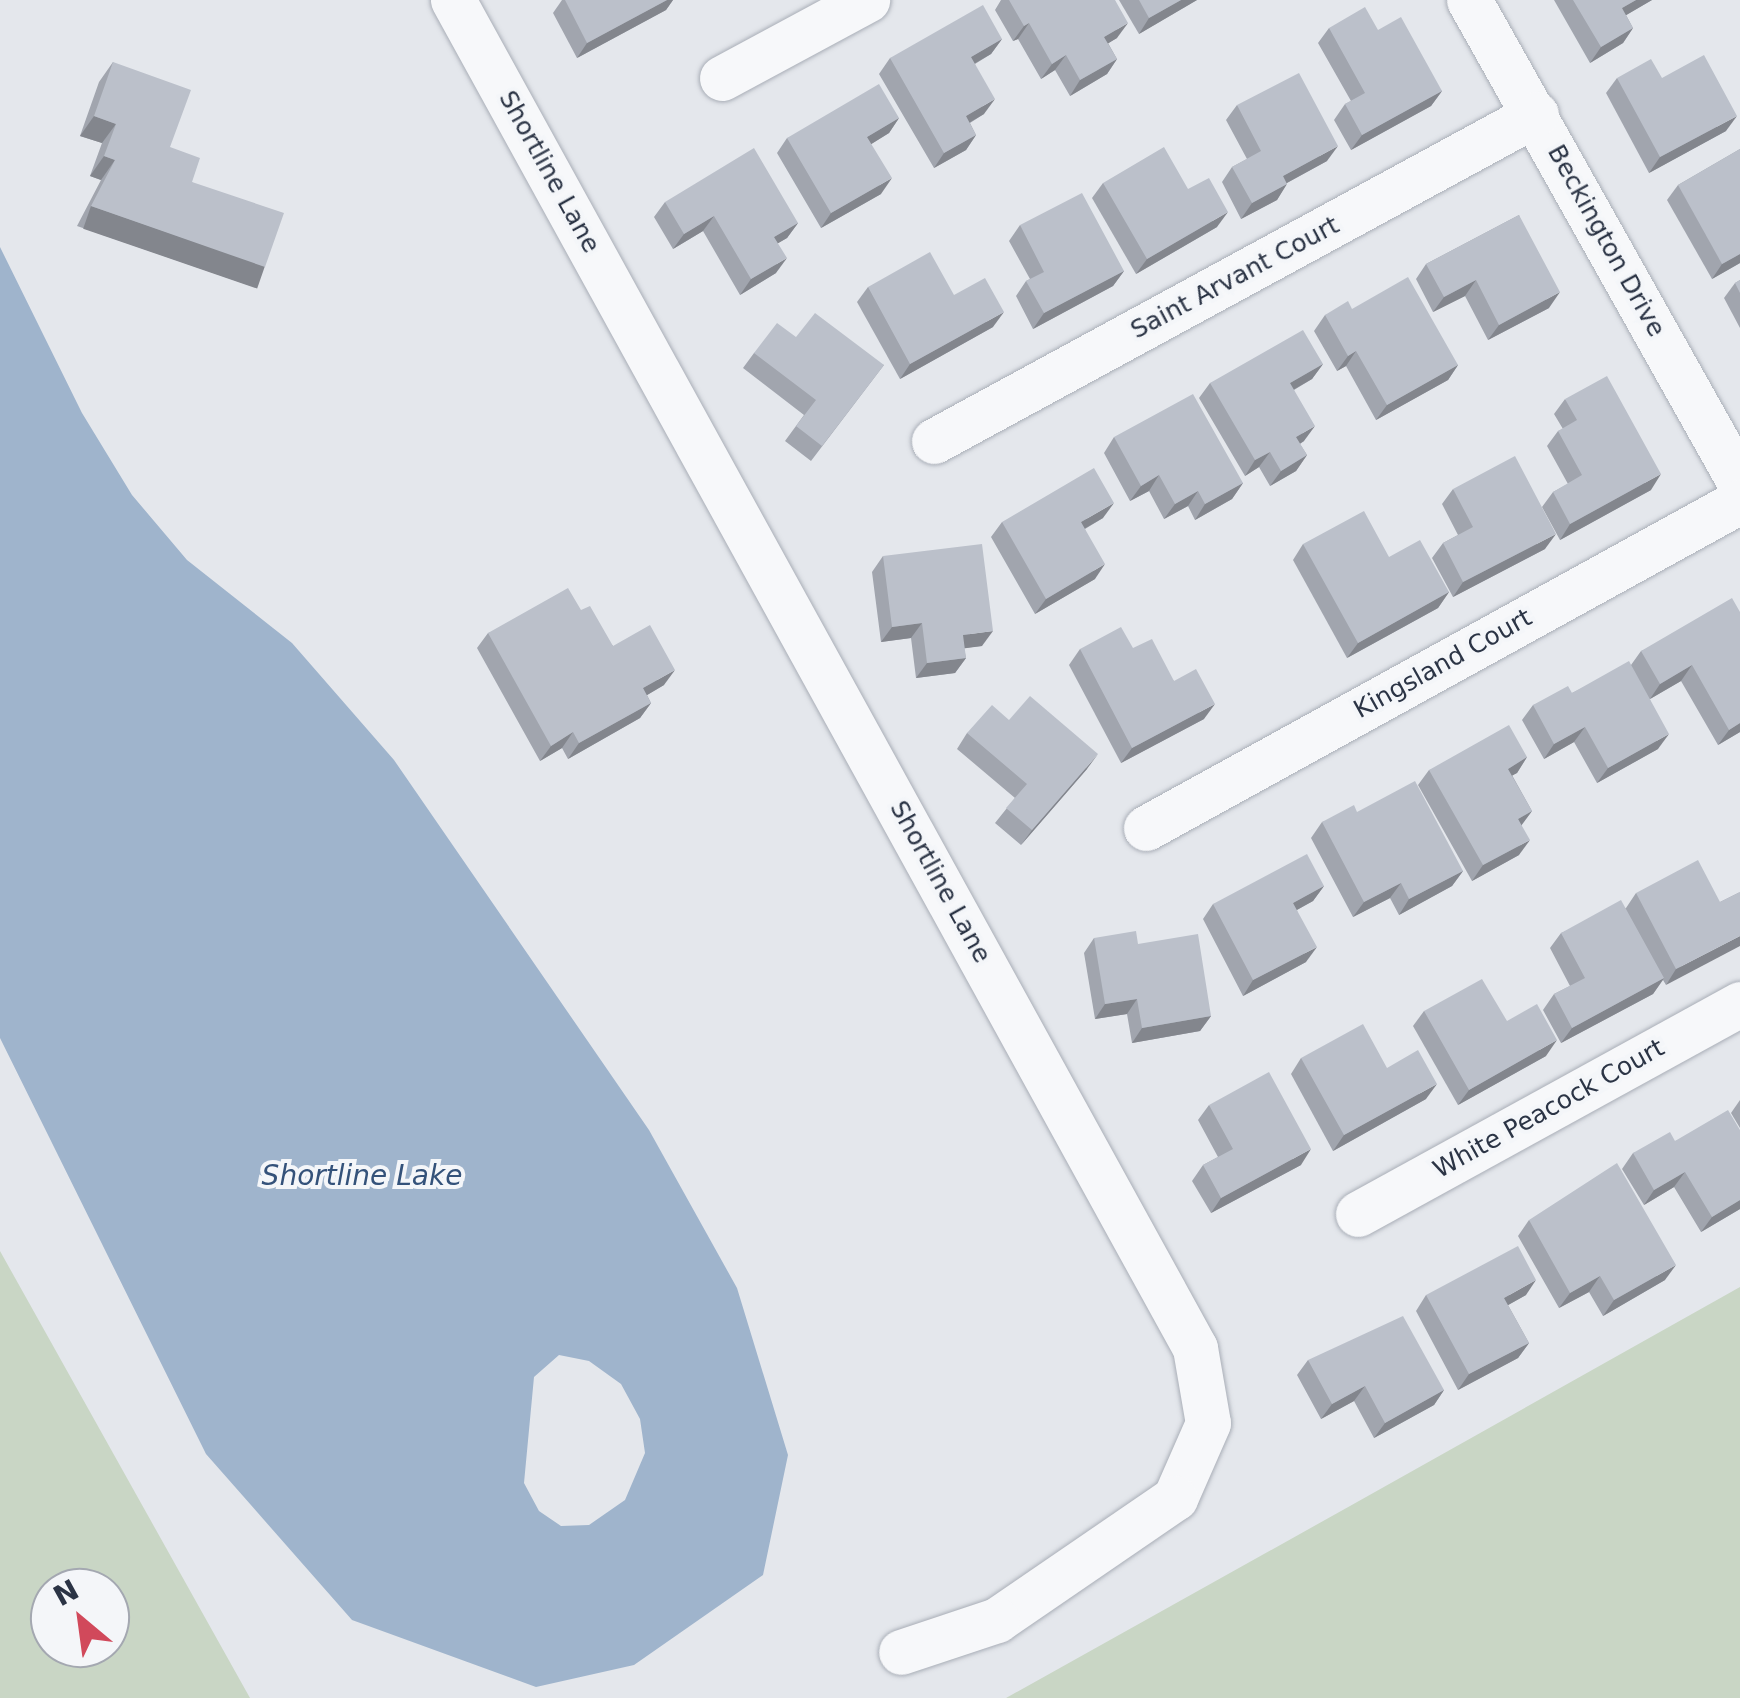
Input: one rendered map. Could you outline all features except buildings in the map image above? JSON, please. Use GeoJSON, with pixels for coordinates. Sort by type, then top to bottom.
{"type":"FeatureCollection","features":[{"type":"Feature","properties":{"kind":"street","name":"Shortline Lane"},"geometry":{"type":"LineString","coordinates":[[453,0],[1194,1348],[1208,1423],[1175,1498],[997,1620],[901,1652]]}},
{"type":"Feature","properties":{"kind":"street"},"geometry":{"type":"LineString","coordinates":[[722,78],[867,0]]}},
{"type":"Feature","properties":{"kind":"street","name":"Beckington Drive"},"geometry":{"type":"LineString","coordinates":[[1469,0],[1740,483]]}},
{"type":"Feature","properties":{"kind":"street","name":"Saint Arvant Court"},"geometry":{"type":"LineString","coordinates":[[934,441],[1536,114]]}},
{"type":"Feature","properties":{"kind":"street","name":"Kingsland Court"},"geometry":{"type":"LineString","coordinates":[[1146,828],[1740,501]]}},
{"type":"Feature","properties":{"kind":"street","name":"White Peacock Court"},"geometry":{"type":"LineString","coordinates":[[1358,1214],[1740,1004]]}},
{"type":"Feature","properties":{"kind":"green space"},"geometry":{"type":"Polygon","coordinates":[[[0,1251],[250,1698],[0,1698],[0,1251]]]}},
{"type":"Feature","properties":{"kind":"green space"},"geometry":{"type":"Polygon","coordinates":[[[1740,1287],[1740,1698],[1006,1698],[1350,1506],[1740,1287]]]}},
{"type":"Feature","properties":{"kind":"water","name":"Shortline Lake"},"geometry":{"type":"Polygon","coordinates":[[[0,247],[82,413],[132,495],[187,560],[292,643],[394,760],[649,1130],[737,1288],[788,1455],[763,1575],[634,1665],[536,1687],[352,1620],[206,1454],[0,1038],[0,247]],[[559,1355],[534,1377],[524,1483],[539,1511],[561,1526],[589,1525],[625,1500],[645,1453],[640,1419],[621,1384],[589,1361],[559,1355]]]}}]}
